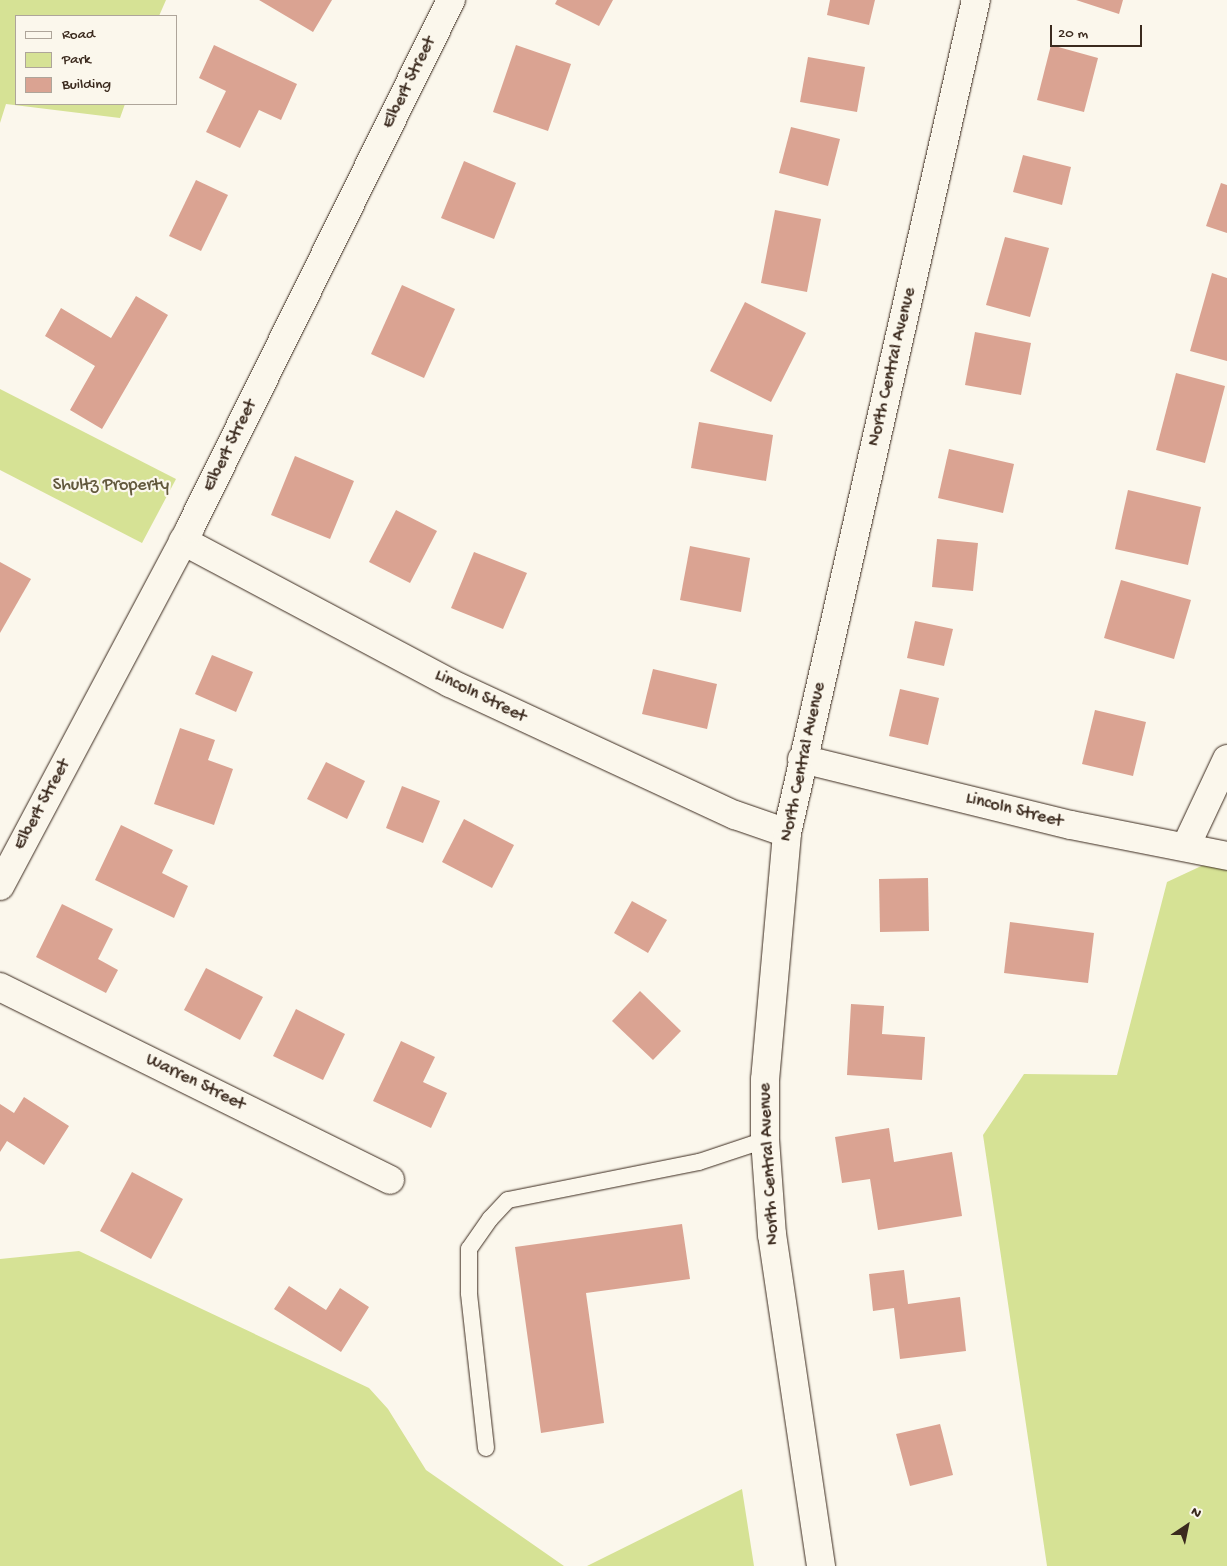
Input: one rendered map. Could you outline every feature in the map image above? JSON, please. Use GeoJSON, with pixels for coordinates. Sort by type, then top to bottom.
{"type":"FeatureCollection","features":[{"type":"Feature","properties":{"kind":"street","name":"Elbert Street"},"geometry":{"type":"LineString","coordinates":[[0,886],[183,541],[451,0]]}},
{"type":"Feature","properties":{"kind":"street","name":"North Central Avenue"},"geometry":{"type":"LineString","coordinates":[[821,1566],[772,1235],[765,1140],[765,1080],[787,833],[802,759],[976,0]]}},
{"type":"Feature","properties":{"kind":"street","name":"Lincoln Street"},"geometry":{"type":"LineString","coordinates":[[183,541],[450,683],[735,816],[787,833]]}},
{"type":"Feature","properties":{"kind":"street","name":"Lincoln Street"},"geometry":{"type":"LineString","coordinates":[[802,759],[1071,825],[1186,846],[1227,856]]}},
{"type":"Feature","properties":{"kind":"street"},"geometry":{"type":"LineString","coordinates":[[1186,846],[1227,759]]}},
{"type":"Feature","properties":{"kind":"street","name":"Warren Street"},"geometry":{"type":"LineString","coordinates":[[0,987],[390,1180]]}},
{"type":"Feature","properties":{"kind":"lane"},"geometry":{"type":"LineString","coordinates":[[486,1448],[469,1292],[469,1249],[490,1219],[508,1200],[699,1162],[765,1140]]}},
{"type":"Feature","properties":{"kind":"green space"},"geometry":{"type":"Polygon","coordinates":[[[0,0],[166,0],[159,15],[15,15],[15,105],[125,105],[120,118],[6,104],[0,123],[0,0]]]}},
{"type":"Feature","properties":{"kind":"green space","name":"Shultz Property"},"geometry":{"type":"Polygon","coordinates":[[[0,389],[176,479],[142,543],[0,470],[0,389]]]}},
{"type":"Feature","properties":{"kind":"green space"},"geometry":{"type":"Polygon","coordinates":[[[1227,854],[1227,1566],[1047,1566],[983,1135],[1024,1074],[1117,1075],[1167,882],[1227,854]]]}},
{"type":"Feature","properties":{"kind":"green space"},"geometry":{"type":"Polygon","coordinates":[[[79,1251],[369,1388],[388,1409],[426,1470],[564,1566],[0,1566],[0,1259],[79,1251]]]}},
{"type":"Feature","properties":{"kind":"green space"},"geometry":{"type":"Polygon","coordinates":[[[742,1489],[754,1566],[587,1566],[742,1489]]]}},
{"type":"Feature","properties":{"kind":"building"},"geometry":{"type":"Polygon","coordinates":[[[259,0],[332,0],[313,32],[259,0]]]}},
{"type":"Feature","properties":{"kind":"building"},"geometry":{"type":"Polygon","coordinates":[[[557,0],[613,0],[599,26],[555,4],[557,0]]]}},
{"type":"Feature","properties":{"kind":"building"},"geometry":{"type":"Polygon","coordinates":[[[830,0],[875,0],[869,25],[827,15],[830,0]]]}},
{"type":"Feature","properties":{"kind":"building"},"geometry":{"type":"Polygon","coordinates":[[[1076,0],[1123,0],[1119,14],[1076,0]]]}},
{"type":"Feature","properties":{"kind":"building"},"geometry":{"type":"Polygon","coordinates":[[[214,45],[297,84],[281,120],[259,110],[240,148],[206,132],[226,91],[199,78],[214,45]]]}},
{"type":"Feature","properties":{"kind":"building"},"geometry":{"type":"Polygon","coordinates":[[[516,45],[571,64],[548,131],[493,112],[516,45]]]}},
{"type":"Feature","properties":{"kind":"building"},"geometry":{"type":"Polygon","coordinates":[[[1051,45],[1098,58],[1084,112],[1037,100],[1051,45]]]}},
{"type":"Feature","properties":{"kind":"building"},"geometry":{"type":"Polygon","coordinates":[[[808,57],[865,67],[857,112],[800,102],[808,57]]]}},
{"type":"Feature","properties":{"kind":"building"},"geometry":{"type":"Polygon","coordinates":[[[791,127],[840,139],[828,186],[779,173],[791,127]]]}},
{"type":"Feature","properties":{"kind":"building"},"geometry":{"type":"Polygon","coordinates":[[[1023,155],[1071,167],[1062,205],[1013,192],[1023,155]]]}},
{"type":"Feature","properties":{"kind":"building"},"geometry":{"type":"Polygon","coordinates":[[[464,161],[516,183],[494,239],[441,218],[464,161]]]}},
{"type":"Feature","properties":{"kind":"building"},"geometry":{"type":"Polygon","coordinates":[[[196,180],[228,195],[201,251],[169,236],[196,180]]]}},
{"type":"Feature","properties":{"kind":"building"},"geometry":{"type":"Polygon","coordinates":[[[1221,183],[1227,185],[1227,233],[1206,226],[1221,183]]]}},
{"type":"Feature","properties":{"kind":"building"},"geometry":{"type":"Polygon","coordinates":[[[775,210],[821,219],[807,292],[761,283],[775,210]]]}},
{"type":"Feature","properties":{"kind":"building"},"geometry":{"type":"Polygon","coordinates":[[[1005,237],[1049,248],[1030,317],[986,305],[1005,237]]]}},
{"type":"Feature","properties":{"kind":"building"},"geometry":{"type":"Polygon","coordinates":[[[1212,273],[1227,278],[1227,361],[1190,351],[1212,273]]]}},
{"type":"Feature","properties":{"kind":"building"},"geometry":{"type":"Polygon","coordinates":[[[402,285],[455,309],[424,378],[371,354],[402,285]]]}},
{"type":"Feature","properties":{"kind":"building"},"geometry":{"type":"Polygon","coordinates":[[[136,296],[168,315],[102,429],[70,410],[95,366],[45,336],[61,308],[111,338],[136,296]]]}},
{"type":"Feature","properties":{"kind":"building"},"geometry":{"type":"Polygon","coordinates":[[[745,302],[806,333],[771,402],[710,371],[745,302]]]}},
{"type":"Feature","properties":{"kind":"building"},"geometry":{"type":"Polygon","coordinates":[[[975,332],[1031,343],[1021,395],[965,385],[975,332]]]}},
{"type":"Feature","properties":{"kind":"building"},"geometry":{"type":"Polygon","coordinates":[[[1176,373],[1225,386],[1205,463],[1156,450],[1176,373]]]}},
{"type":"Feature","properties":{"kind":"building"},"geometry":{"type":"Polygon","coordinates":[[[699,422],[773,435],[766,481],[691,468],[699,422]]]}},
{"type":"Feature","properties":{"kind":"building"},"geometry":{"type":"Polygon","coordinates":[[[949,449],[1014,464],[1003,513],[938,498],[949,449]]]}},
{"type":"Feature","properties":{"kind":"building"},"geometry":{"type":"Polygon","coordinates":[[[295,456],[354,481],[330,539],[271,515],[295,456]]]}},
{"type":"Feature","properties":{"kind":"building"},"geometry":{"type":"Polygon","coordinates":[[[1128,490],[1201,507],[1188,565],[1115,549],[1128,490]]]}},
{"type":"Feature","properties":{"kind":"building"},"geometry":{"type":"Polygon","coordinates":[[[396,510],[437,531],[410,583],[369,562],[396,510]]]}},
{"type":"Feature","properties":{"kind":"building"},"geometry":{"type":"Polygon","coordinates":[[[937,539],[978,543],[973,591],[932,587],[937,539]]]}},
{"type":"Feature","properties":{"kind":"building"},"geometry":{"type":"Polygon","coordinates":[[[690,546],[750,558],[741,612],[680,600],[690,546]]]}},
{"type":"Feature","properties":{"kind":"building"},"geometry":{"type":"Polygon","coordinates":[[[474,552],[527,573],[503,629],[451,608],[474,552]]]}},
{"type":"Feature","properties":{"kind":"building"},"geometry":{"type":"Polygon","coordinates":[[[0,562],[31,579],[0,633],[0,562]]]}},
{"type":"Feature","properties":{"kind":"building"},"geometry":{"type":"Polygon","coordinates":[[[1121,580],[1191,600],[1174,659],[1104,638],[1121,580]]]}},
{"type":"Feature","properties":{"kind":"building"},"geometry":{"type":"Polygon","coordinates":[[[915,621],[953,629],[944,666],[907,658],[915,621]]]}},
{"type":"Feature","properties":{"kind":"building"},"geometry":{"type":"Polygon","coordinates":[[[212,655],[253,672],[236,712],[195,694],[212,655]]]}},
{"type":"Feature","properties":{"kind":"building"},"geometry":{"type":"Polygon","coordinates":[[[653,669],[717,684],[707,729],[642,714],[653,669]]]}},
{"type":"Feature","properties":{"kind":"building"},"geometry":{"type":"Polygon","coordinates":[[[900,689],[939,698],[928,745],[889,736],[900,689]]]}},
{"type":"Feature","properties":{"kind":"building"},"geometry":{"type":"Polygon","coordinates":[[[1095,710],[1146,722],[1133,776],[1082,764],[1095,710]]]}},
{"type":"Feature","properties":{"kind":"building"},"geometry":{"type":"Polygon","coordinates":[[[180,728],[215,740],[208,760],[233,769],[214,825],[154,804],[180,728]]]}},
{"type":"Feature","properties":{"kind":"building"},"geometry":{"type":"Polygon","coordinates":[[[326,762],[365,781],[347,819],[307,799],[326,762]]]}},
{"type":"Feature","properties":{"kind":"building"},"geometry":{"type":"Polygon","coordinates":[[[402,786],[440,801],[423,843],[386,828],[402,786]]]}},
{"type":"Feature","properties":{"kind":"building"},"geometry":{"type":"Polygon","coordinates":[[[464,819],[514,845],[492,888],[442,862],[464,819]]]}},
{"type":"Feature","properties":{"kind":"building"},"geometry":{"type":"Polygon","coordinates":[[[121,825],[173,850],[162,873],[188,886],[174,918],[95,880],[121,825]]]}},
{"type":"Feature","properties":{"kind":"building"},"geometry":{"type":"Polygon","coordinates":[[[928,878],[929,931],[880,932],[879,879],[928,878]]]}},
{"type":"Feature","properties":{"kind":"building"},"geometry":{"type":"Polygon","coordinates":[[[632,901],[667,920],[648,953],[614,933],[632,901]]]}},
{"type":"Feature","properties":{"kind":"building"},"geometry":{"type":"Polygon","coordinates":[[[62,904],[113,929],[98,959],[118,970],[106,993],[36,957],[62,904]]]}},
{"type":"Feature","properties":{"kind":"building"},"geometry":{"type":"Polygon","coordinates":[[[1010,922],[1094,933],[1088,983],[1004,973],[1010,922]]]}},
{"type":"Feature","properties":{"kind":"building"},"geometry":{"type":"Polygon","coordinates":[[[206,968],[263,997],[240,1040],[184,1010],[206,968]]]}},
{"type":"Feature","properties":{"kind":"building"},"geometry":{"type":"Polygon","coordinates":[[[640,991],[681,1031],[653,1060],[612,1021],[640,991]]]}},
{"type":"Feature","properties":{"kind":"building"},"geometry":{"type":"Polygon","coordinates":[[[851,1004],[884,1006],[882,1034],[925,1037],[922,1080],[847,1075],[851,1004]]]}},
{"type":"Feature","properties":{"kind":"building"},"geometry":{"type":"Polygon","coordinates":[[[296,1009],[345,1034],[323,1080],[273,1056],[296,1009]]]}},
{"type":"Feature","properties":{"kind":"building"},"geometry":{"type":"Polygon","coordinates":[[[401,1041],[435,1057],[423,1082],[447,1093],[431,1128],[373,1101],[401,1041]]]}},
{"type":"Feature","properties":{"kind":"building"},"geometry":{"type":"Polygon","coordinates":[[[24,1097],[69,1126],[44,1165],[7,1141],[0,1152],[0,1104],[14,1113],[24,1097]]]}},
{"type":"Feature","properties":{"kind":"building"},"geometry":{"type":"Polygon","coordinates":[[[889,1128],[894,1162],[952,1152],[962,1216],[878,1230],[870,1179],[842,1183],[835,1137],[889,1128]]]}},
{"type":"Feature","properties":{"kind":"building"},"geometry":{"type":"Polygon","coordinates":[[[132,1172],[183,1199],[151,1259],[100,1231],[132,1172]]]}},
{"type":"Feature","properties":{"kind":"building"},"geometry":{"type":"Polygon","coordinates":[[[682,1224],[690,1279],[586,1293],[604,1423],[541,1433],[515,1247],[682,1224]]]}},
{"type":"Feature","properties":{"kind":"building"},"geometry":{"type":"Polygon","coordinates":[[[904,1270],[908,1304],[960,1297],[966,1351],[900,1359],[894,1308],[873,1311],[869,1274],[904,1270]]]}},
{"type":"Feature","properties":{"kind":"building"},"geometry":{"type":"Polygon","coordinates":[[[289,1286],[326,1310],[340,1288],[369,1307],[341,1352],[274,1309],[289,1286]]]}},
{"type":"Feature","properties":{"kind":"building"},"geometry":{"type":"Polygon","coordinates":[[[940,1424],[953,1475],[910,1486],[896,1434],[940,1424]]]}}]}
